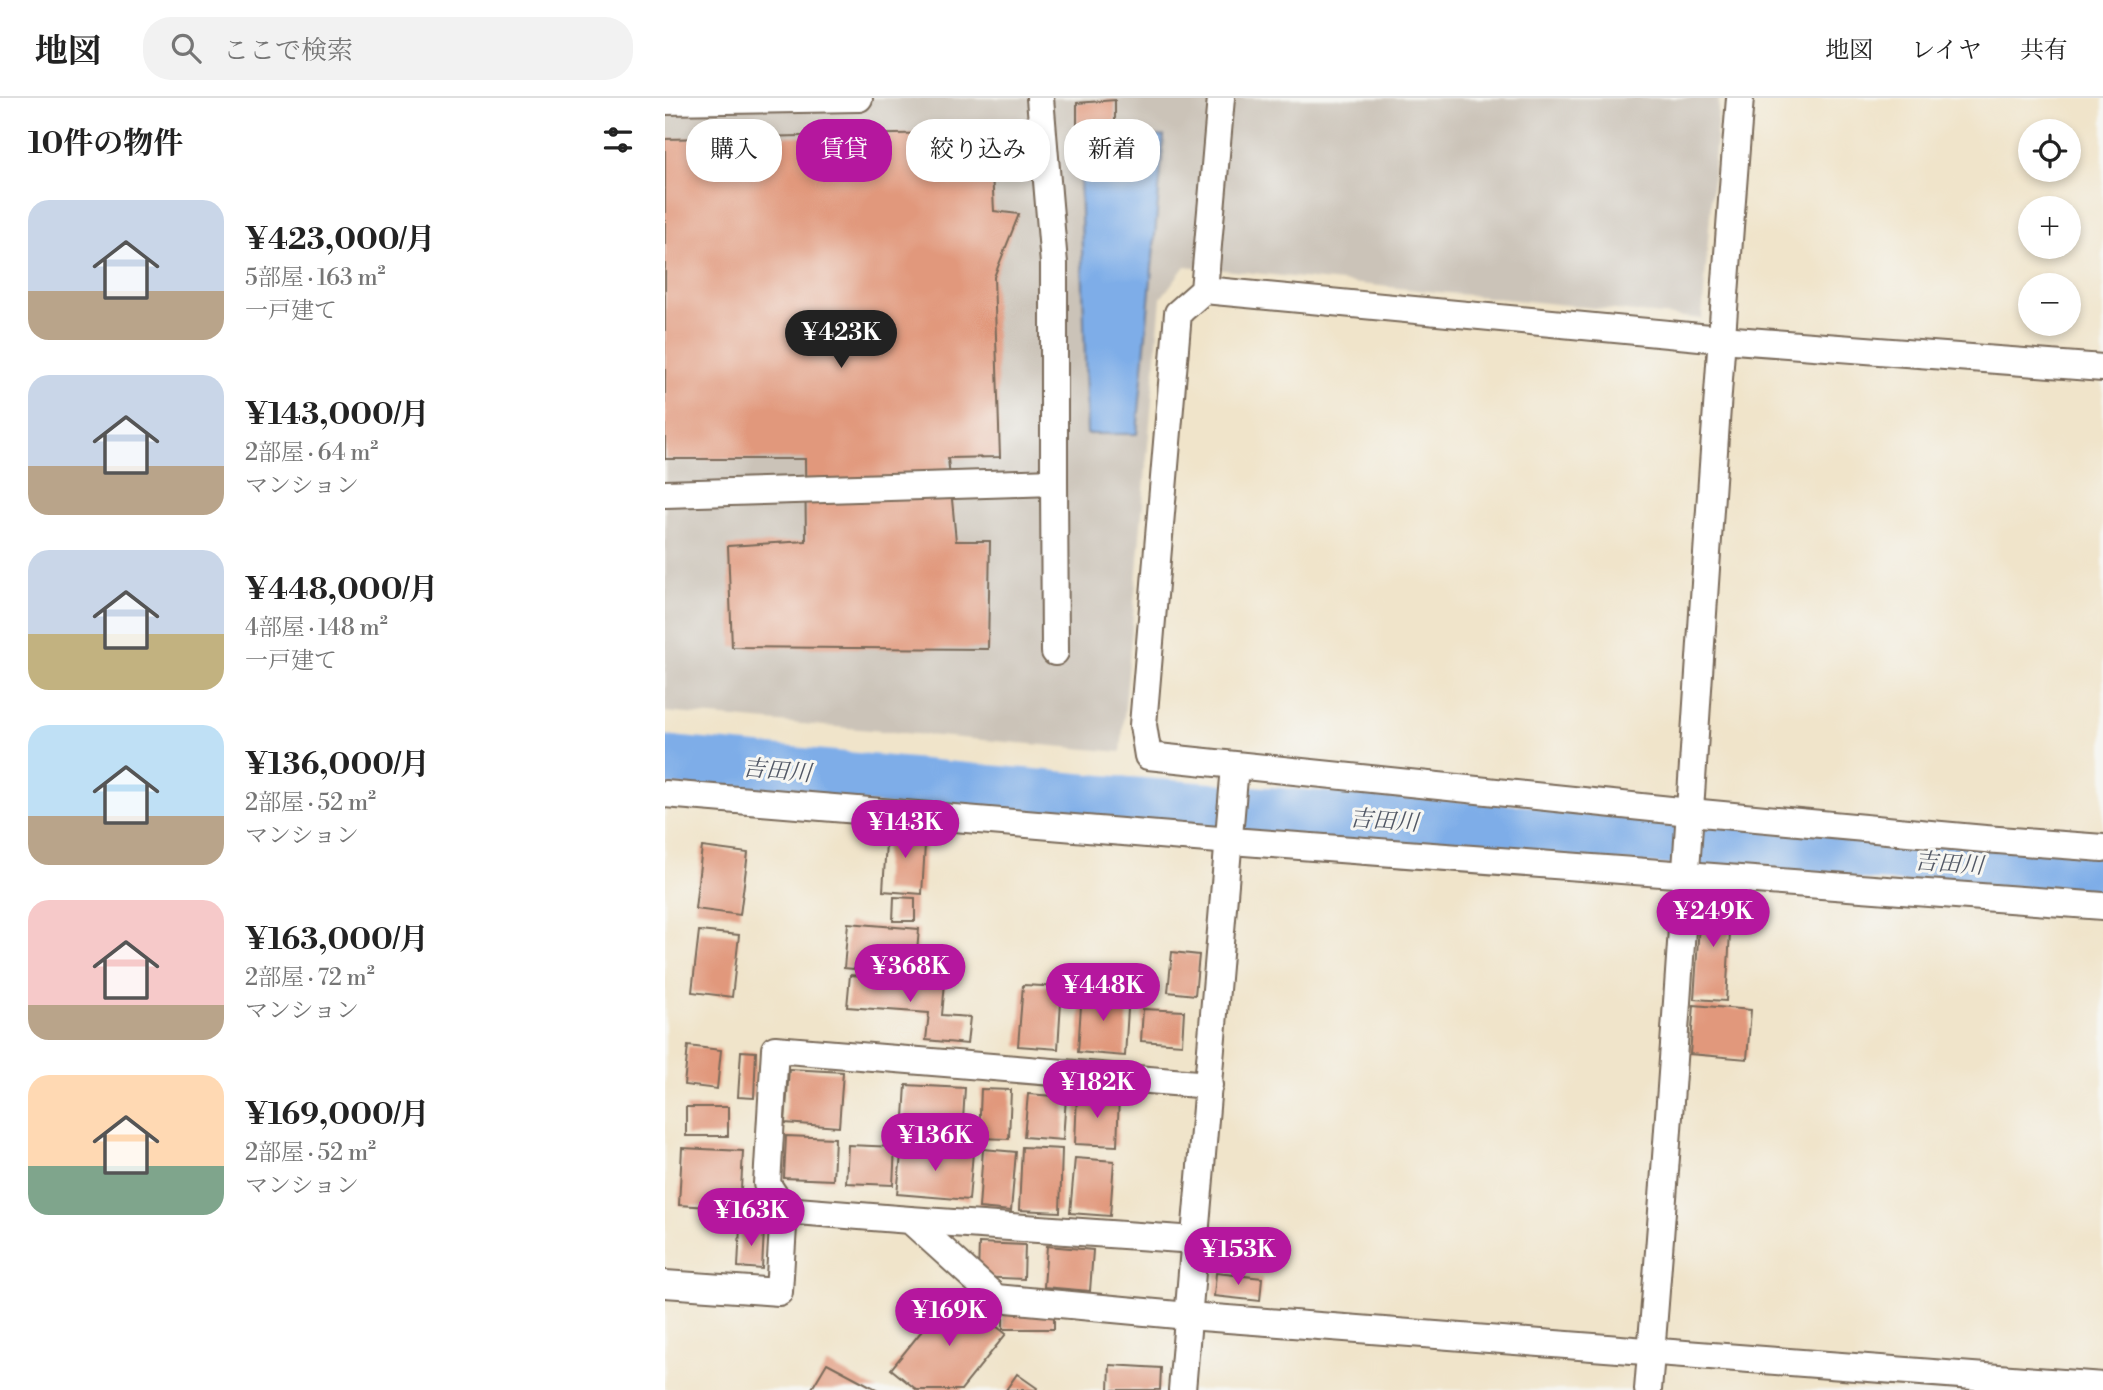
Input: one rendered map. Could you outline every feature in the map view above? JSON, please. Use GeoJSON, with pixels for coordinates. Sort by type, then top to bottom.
{"type":"FeatureCollection","features":[{"type":"Feature","properties":{"kind":"street"},"geometry":{"type":"LineString","coordinates":[[665,100],[859,98]]}},
{"type":"Feature","properties":{"kind":"street"},"geometry":{"type":"LineString","coordinates":[[1040,98],[1054,264],[1055,652]]}},
{"type":"Feature","properties":{"kind":"street"},"geometry":{"type":"LineString","coordinates":[[1221,98],[1204,290],[1178,313],[1143,724],[1148,755],[1690,813],[2103,848]]}},
{"type":"Feature","properties":{"kind":"street"},"geometry":{"type":"LineString","coordinates":[[1648,1390],[1686,876],[1721,339],[1741,98]]}},
{"type":"Feature","properties":{"kind":"street"},"geometry":{"type":"LineString","coordinates":[[1204,290],[1721,339],[2103,368]]}},
{"type":"Feature","properties":{"kind":"street"},"geometry":{"type":"LineString","coordinates":[[665,494],[1054,482]]}},
{"type":"Feature","properties":{"kind":"street"},"geometry":{"type":"LineString","coordinates":[[1182,1390],[1231,841],[1235,766]]}},
{"type":"Feature","properties":{"kind":"street"},"geometry":{"type":"LineString","coordinates":[[665,794],[1231,841],[2103,906]]}},
{"type":"Feature","properties":{"kind":"street"},"geometry":{"type":"LineString","coordinates":[[665,1284],[779,1292],[785,1210],[767,1184],[775,1049],[1209,1085]]}},
{"type":"Feature","properties":{"kind":"street"},"geometry":{"type":"LineString","coordinates":[[785,1210],[1195,1240]]}},
{"type":"Feature","properties":{"kind":"street"},"geometry":{"type":"LineString","coordinates":[[910,1220],[996,1298],[1188,1316],[2103,1386]]}},
{"type":"Feature","properties":{"kind":"shaded area"},"geometry":{"type":"Polygon","coordinates":[[[665,98],[1719,98],[1702,319],[1185,266],[1161,298],[1121,752],[665,712],[665,98]]]}},
{"type":"Feature","properties":{"kind":"water"},"geometry":{"type":"Polygon","coordinates":[[[1160,136],[1164,136],[1160,180],[1160,136]]]}},
{"type":"Feature","properties":{"kind":"water"},"geometry":{"type":"Polygon","coordinates":[[[1080,182],[1160,182],[1137,434],[1087,434],[1080,182]]]}},
{"type":"Feature","properties":{"kind":"building"},"geometry":{"type":"Polygon","coordinates":[[[1115,100],[1115,119],[1077,119],[1077,103],[1115,100]]]}},
{"type":"Feature","properties":{"kind":"building"},"geometry":{"type":"Polygon","coordinates":[[[892,134],[906,134],[906,182],[993,182],[994,211],[1019,214],[994,277],[1000,457],[948,458],[956,541],[990,541],[988,649],[732,647],[728,546],[806,541],[805,459],[665,459],[665,139],[686,139],[686,182],[782,182],[782,136],[796,136],[796,182],[892,182],[892,134]]]}},
{"type":"Feature","properties":{"kind":"building"},"geometry":{"type":"Polygon","coordinates":[[[887,826],[926,828],[922,894],[883,891],[887,826]]]}},
{"type":"Feature","properties":{"kind":"building"},"geometry":{"type":"Polygon","coordinates":[[[702,847],[748,853],[740,915],[695,909],[702,847]]]}},
{"type":"Feature","properties":{"kind":"building"},"geometry":{"type":"Polygon","coordinates":[[[1701,896],[1732,898],[1726,1001],[1694,999],[1701,896]]]}},
{"type":"Feature","properties":{"kind":"building"},"geometry":{"type":"Polygon","coordinates":[[[894,897],[915,898],[915,921],[893,921],[894,897]]]}},
{"type":"Feature","properties":{"kind":"building"},"geometry":{"type":"Polygon","coordinates":[[[848,923],[919,929],[915,975],[844,968],[848,923]]]}},
{"type":"Feature","properties":{"kind":"building"},"geometry":{"type":"Polygon","coordinates":[[[699,931],[739,935],[732,997],[692,992],[699,931]]]}},
{"type":"Feature","properties":{"kind":"building"},"geometry":{"type":"Polygon","coordinates":[[[1172,952],[1199,955],[1195,995],[1168,992],[1172,952]]]}},
{"type":"Feature","properties":{"kind":"building"},"geometry":{"type":"Polygon","coordinates":[[[850,975],[945,983],[942,1015],[970,1017],[967,1044],[926,1040],[929,1013],[847,1007],[850,975]]]}},
{"type":"Feature","properties":{"kind":"building"},"geometry":{"type":"Polygon","coordinates":[[[1023,985],[1062,987],[1058,1049],[1018,1046],[1023,985]]]}},
{"type":"Feature","properties":{"kind":"building"},"geometry":{"type":"Polygon","coordinates":[[[1082,990],[1129,994],[1125,1056],[1078,1052],[1082,990]]]}},
{"type":"Feature","properties":{"kind":"building"},"geometry":{"type":"Polygon","coordinates":[[[1694,1005],[1751,1010],[1747,1059],[1690,1054],[1694,1005]]]}},
{"type":"Feature","properties":{"kind":"building"},"geometry":{"type":"Polygon","coordinates":[[[1143,1009],[1184,1011],[1182,1044],[1141,1041],[1143,1009]]]}},
{"type":"Feature","properties":{"kind":"building"},"geometry":{"type":"Polygon","coordinates":[[[688,1046],[721,1050],[717,1089],[684,1085],[688,1046]]]}},
{"type":"Feature","properties":{"kind":"building"},"geometry":{"type":"Polygon","coordinates":[[[741,1051],[756,1052],[754,1098],[738,1097],[741,1051]]]}},
{"type":"Feature","properties":{"kind":"building"},"geometry":{"type":"Polygon","coordinates":[[[789,1069],[843,1072],[839,1127],[785,1123],[789,1069]]]}},
{"type":"Feature","properties":{"kind":"building"},"geometry":{"type":"Polygon","coordinates":[[[906,1085],[965,1088],[962,1136],[903,1133],[906,1085]]]}},
{"type":"Feature","properties":{"kind":"building"},"geometry":{"type":"Polygon","coordinates":[[[981,1089],[1011,1090],[1009,1139],[979,1138],[981,1089]]]}},
{"type":"Feature","properties":{"kind":"building"},"geometry":{"type":"Polygon","coordinates":[[[1028,1094],[1066,1097],[1063,1140],[1024,1137],[1028,1094]]]}},
{"type":"Feature","properties":{"kind":"building"},"geometry":{"type":"Polygon","coordinates":[[[1077,1094],[1119,1096],[1117,1146],[1075,1144],[1077,1094]]]}},
{"type":"Feature","properties":{"kind":"building"},"geometry":{"type":"Polygon","coordinates":[[[686,1107],[728,1107],[728,1136],[686,1136],[686,1107]]]}},
{"type":"Feature","properties":{"kind":"building"},"geometry":{"type":"Polygon","coordinates":[[[786,1136],[835,1138],[833,1180],[784,1178],[786,1136]]]}},
{"type":"Feature","properties":{"kind":"building"},"geometry":{"type":"Polygon","coordinates":[[[848,1145],[895,1147],[893,1185],[846,1183],[848,1145]]]}},
{"type":"Feature","properties":{"kind":"building"},"geometry":{"type":"Polygon","coordinates":[[[902,1145],[973,1152],[969,1200],[897,1194],[902,1145]]]}},
{"type":"Feature","properties":{"kind":"building"},"geometry":{"type":"Polygon","coordinates":[[[1022,1147],[1062,1149],[1060,1212],[1019,1210],[1022,1147]]]}},
{"type":"Feature","properties":{"kind":"building"},"geometry":{"type":"Polygon","coordinates":[[[682,1148],[743,1151],[740,1209],[679,1205],[682,1148]]]}},
{"type":"Feature","properties":{"kind":"building"},"geometry":{"type":"Polygon","coordinates":[[[983,1149],[1016,1152],[1011,1211],[979,1208],[983,1149]]]}},
{"type":"Feature","properties":{"kind":"building"},"geometry":{"type":"Polygon","coordinates":[[[1075,1158],[1114,1161],[1110,1216],[1070,1213],[1075,1158]]]}},
{"type":"Feature","properties":{"kind":"building"},"geometry":{"type":"Polygon","coordinates":[[[740,1227],[764,1229],[762,1269],[738,1267],[740,1227]]]}},
{"type":"Feature","properties":{"kind":"building"},"geometry":{"type":"Polygon","coordinates":[[[979,1243],[1025,1245],[1024,1279],[978,1277],[979,1243]]]}},
{"type":"Feature","properties":{"kind":"building"},"geometry":{"type":"Polygon","coordinates":[[[1047,1246],[1093,1250],[1090,1291],[1044,1287],[1047,1246]]]}},
{"type":"Feature","properties":{"kind":"building"},"geometry":{"type":"Polygon","coordinates":[[[1216,1273],[1262,1278],[1260,1301],[1214,1296],[1216,1273]]]}},
{"type":"Feature","properties":{"kind":"building"},"geometry":{"type":"Polygon","coordinates":[[[953,1292],[1006,1334],[961,1390],[917,1390],[891,1369],[953,1292]]]}},
{"type":"Feature","properties":{"kind":"building"},"geometry":{"type":"Polygon","coordinates":[[[1003,1312],[1054,1312],[1054,1329],[1003,1329],[1003,1312]]]}},
{"type":"Feature","properties":{"kind":"building"},"geometry":{"type":"Polygon","coordinates":[[[827,1363],[878,1390],[811,1390],[827,1363]]]}},
{"type":"Feature","properties":{"kind":"building"},"geometry":{"type":"Polygon","coordinates":[[[1110,1365],[1161,1368],[1160,1390],[1109,1390],[1110,1365]]]}},
{"type":"Feature","properties":{"kind":"building"},"geometry":{"type":"Polygon","coordinates":[[[1017,1374],[1037,1388],[1036,1390],[1006,1390],[1017,1374]]]}},
{"type":"Feature","properties":{"kind":"waterway","name":"吉田川"},"geometry":{"type":"LineString","coordinates":[[665,760],[1094,799],[1894,857],[2103,876]]}}]}
